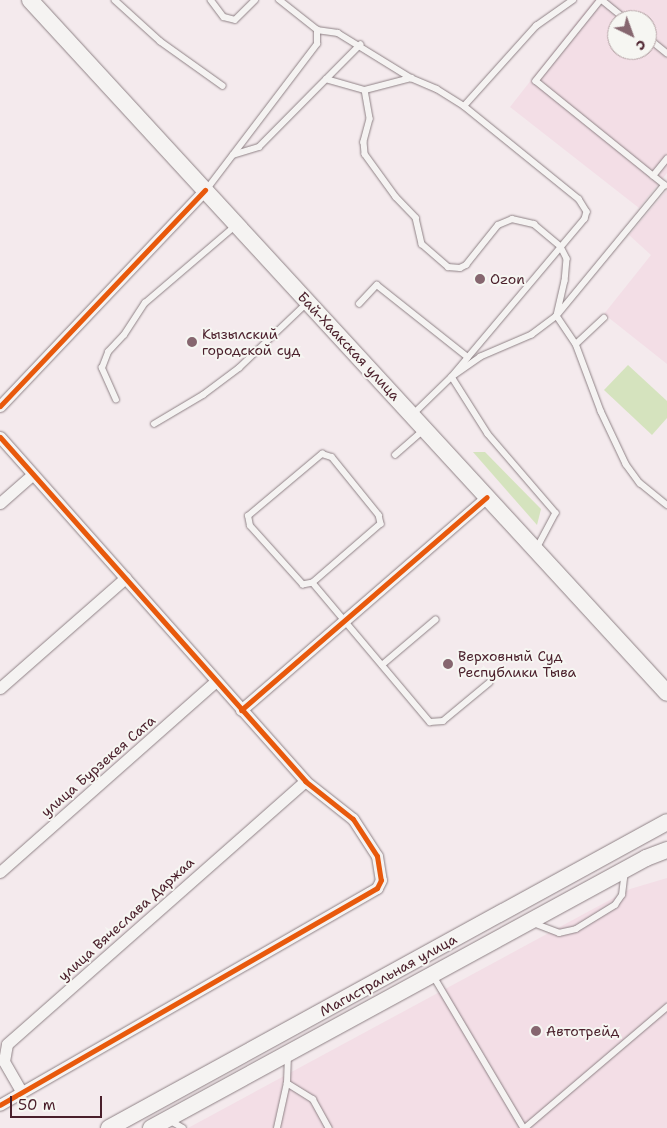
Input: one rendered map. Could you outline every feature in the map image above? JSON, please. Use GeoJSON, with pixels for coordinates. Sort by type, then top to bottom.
{"type":"FeatureCollection","features":[{"type":"Feature","properties":{"kind":"main road","name":"Бай-Хаакская улица"},"geometry":{"type":"LineString","coordinates":[[30,0],[666,689]]}},
{"type":"Feature","properties":{"kind":"main road","name":"Магистральная улица"},"geometry":{"type":"LineString","coordinates":[[109,1128],[667,822]]}},
{"type":"Feature","properties":{"kind":"main road","name":"Магистральная улица"},"geometry":{"type":"LineString","coordinates":[[151,1128],[624,870],[667,850]]}},
{"type":"Feature","properties":{"kind":"street"},"geometry":{"type":"LineString","coordinates":[[0,406],[205,190]]}},
{"type":"Feature","properties":{"kind":"street"},"geometry":{"type":"LineString","coordinates":[[0,437],[215,682],[305,781],[353,819],[378,856],[381,880],[377,888],[20,1091],[0,1105]]}},
{"type":"Feature","properties":{"kind":"street"},"geometry":{"type":"LineString","coordinates":[[0,503],[32,475]]}},
{"type":"Feature","properties":{"kind":"street"},"geometry":{"type":"LineString","coordinates":[[241,710],[487,497]]}},
{"type":"Feature","properties":{"kind":"street"},"geometry":{"type":"LineString","coordinates":[[0,688],[125,578]]}},
{"type":"Feature","properties":{"kind":"street","name":"улица Бурзекея Сата"},"geometry":{"type":"LineString","coordinates":[[0,872],[215,682]]}},
{"type":"Feature","properties":{"kind":"street","name":"улица Вячеслава Даржаа"},"geometry":{"type":"LineString","coordinates":[[20,1091],[4,1061],[7,1044],[305,781]]}},
{"type":"Feature","properties":{"kind":"lane"},"geometry":{"type":"LineString","coordinates":[[115,0],[160,41],[223,86]]}},
{"type":"Feature","properties":{"kind":"lane"},"geometry":{"type":"LineString","coordinates":[[211,0],[224,17],[235,20],[255,0]]}},
{"type":"Feature","properties":{"kind":"lane"},"geometry":{"type":"LineString","coordinates":[[278,0],[317,30],[338,33],[411,78],[437,89],[464,106],[585,204],[585,220],[452,377],[412,416]]}},
{"type":"Feature","properties":{"kind":"lane"},"geometry":{"type":"LineString","coordinates":[[464,106],[536,26],[573,0]]}},
{"type":"Feature","properties":{"kind":"lane"},"geometry":{"type":"LineString","coordinates":[[452,377],[481,357],[532,335],[557,316],[665,185],[536,81],[601,0],[614,10]]}},
{"type":"Feature","properties":{"kind":"lane"},"geometry":{"type":"LineString","coordinates":[[205,190],[317,44],[317,30]]}},
{"type":"Feature","properties":{"kind":"lane"},"geometry":{"type":"LineString","coordinates":[[233,155],[240,155],[259,147],[360,45]]}},
{"type":"Feature","properties":{"kind":"lane"},"geometry":{"type":"LineString","coordinates":[[657,45],[667,53]]}},
{"type":"Feature","properties":{"kind":"lane"},"geometry":{"type":"LineString","coordinates":[[326,79],[365,90],[411,78]]}},
{"type":"Feature","properties":{"kind":"lane"},"geometry":{"type":"LineString","coordinates":[[365,90],[370,119],[364,142],[365,154],[396,197],[416,218],[422,244],[448,267],[460,268],[466,265],[498,225],[512,219],[534,224],[561,247],[567,260],[557,316],[576,344],[601,411],[626,464],[640,483],[667,505]]}},
{"type":"Feature","properties":{"kind":"lane"},"geometry":{"type":"LineString","coordinates":[[653,176],[667,159]]}},
{"type":"Feature","properties":{"kind":"lane"},"geometry":{"type":"LineString","coordinates":[[116,400],[102,368],[108,352],[130,327],[145,303],[237,225]]}},
{"type":"Feature","properties":{"kind":"lane"},"geometry":{"type":"LineString","coordinates":[[359,304],[377,285],[468,357]]}},
{"type":"Feature","properties":{"kind":"lane"},"geometry":{"type":"LineString","coordinates":[[154,424],[203,395],[239,368],[308,302]]}},
{"type":"Feature","properties":{"kind":"lane"},"geometry":{"type":"LineString","coordinates":[[576,344],[604,318]]}},
{"type":"Feature","properties":{"kind":"lane"},"geometry":{"type":"LineString","coordinates":[[452,377],[488,434],[556,513],[536,550]]}},
{"type":"Feature","properties":{"kind":"lane"},"geometry":{"type":"LineString","coordinates":[[395,455],[425,429]]}},
{"type":"Feature","properties":{"kind":"lane"},"geometry":{"type":"LineString","coordinates":[[326,454],[382,521],[378,529],[313,583],[303,586],[297,582],[248,520],[252,510],[316,456],[326,454]]}},
{"type":"Feature","properties":{"kind":"lane"},"geometry":{"type":"LineString","coordinates":[[313,583],[433,723],[443,721],[489,683]]}},
{"type":"Feature","properties":{"kind":"lane"},"geometry":{"type":"LineString","coordinates":[[382,665],[435,620]]}},
{"type":"Feature","properties":{"kind":"lane"},"geometry":{"type":"LineString","coordinates":[[530,921],[560,933],[576,929],[615,906],[622,896],[624,870]]}},
{"type":"Feature","properties":{"kind":"lane"},"geometry":{"type":"LineString","coordinates":[[432,974],[524,1128],[667,1007]]}},
{"type":"Feature","properties":{"kind":"lane"},"geometry":{"type":"LineString","coordinates":[[277,1128],[286,1083],[288,1053]]}},
{"type":"Feature","properties":{"kind":"lane"},"geometry":{"type":"LineString","coordinates":[[286,1083],[313,1100],[329,1128]]}},
{"type":"Feature","properties":{"kind":"lane"},"geometry":{"type":"LineString","coordinates":[[167,1119],[183,1128]]}},
{"type":"Feature","properties":{"kind":"shaded area"},"geometry":{"type":"Polygon","coordinates":[[[594,0],[667,0],[667,173],[639,208],[510,107],[594,0]]]}},
{"type":"Feature","properties":{"kind":"shaded area"},"geometry":{"type":"Polygon","coordinates":[[[667,190],[667,364],[604,314],[651,255],[629,235],[667,190]]]}},
{"type":"Feature","properties":{"kind":"shaded area"},"geometry":{"type":"Polygon","coordinates":[[[667,878],[667,1128],[188,1128],[630,889],[667,878]]]}},
{"type":"Feature","properties":{"kind":"green space"},"geometry":{"type":"Polygon","coordinates":[[[628,365],[667,401],[667,418],[652,435],[604,390],[628,365]]]}},
{"type":"Feature","properties":{"kind":"green space"},"geometry":{"type":"Polygon","coordinates":[[[473,452],[485,452],[541,509],[537,525],[473,452]]]}},
{"type":"Feature","properties":{"kind":"cycle path"},"geometry":{"type":"LineString","coordinates":[[0,406],[205,190]]}},
{"type":"Feature","properties":{"kind":"cycle path"},"geometry":{"type":"LineString","coordinates":[[0,437],[305,781],[353,819],[377,856],[381,880],[377,888],[0,1105]]}},
{"type":"Feature","properties":{"kind":"cycle path"},"geometry":{"type":"LineString","coordinates":[[241,710],[487,497]]}},
{"type":"Feature","properties":{"kind":"place","name":"Ozon"},"geometry":{"type":"Point","coordinates":[480,279]}},
{"type":"Feature","properties":{"kind":"place","name":"Кызылский городской суд"},"geometry":{"type":"Point","coordinates":[192,342]}},
{"type":"Feature","properties":{"kind":"place","name":"Верховный Суд Республики Тыва"},"geometry":{"type":"Point","coordinates":[448,664]}},
{"type":"Feature","properties":{"kind":"place","name":"Автотрейд"},"geometry":{"type":"Point","coordinates":[536,1031]}}]}
